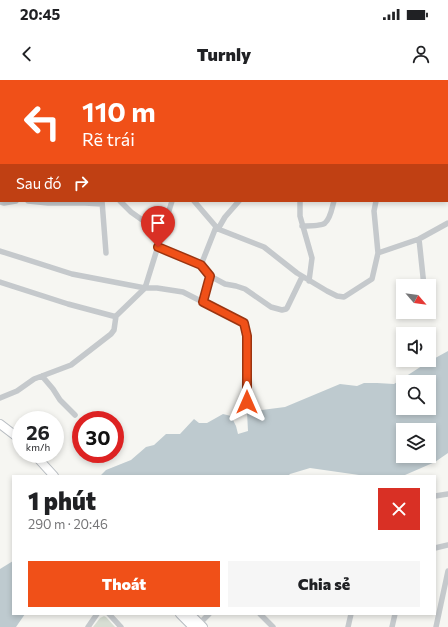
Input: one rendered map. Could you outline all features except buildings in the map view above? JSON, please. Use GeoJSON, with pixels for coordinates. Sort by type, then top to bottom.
{"type":"FeatureCollection","features":[{"type":"Feature","properties":{"kind":"main road"},"geometry":{"type":"LineString","coordinates":[[0,424],[12,433]]}},
{"type":"Feature","properties":{"kind":"main road"},"geometry":{"type":"LineString","coordinates":[[42,463],[53,475]]}},
{"type":"Feature","properties":{"kind":"main road"},"geometry":{"type":"LineString","coordinates":[[182,615],[198,626]]}},
{"type":"Feature","properties":{"kind":"main road"},"geometry":{"type":"LineString","coordinates":[[191,615],[198,626]]}},
{"type":"Feature","properties":{"kind":"street"},"geometry":{"type":"LineString","coordinates":[[0,202],[10,202]]}},
{"type":"Feature","properties":{"kind":"street"},"geometry":{"type":"LineString","coordinates":[[38,202],[102,203],[106,253]]}},
{"type":"Feature","properties":{"kind":"street"},"geometry":{"type":"LineString","coordinates":[[121,202],[131,212],[162,234]]}},
{"type":"Feature","properties":{"kind":"street"},"geometry":{"type":"LineString","coordinates":[[0,398],[17,391],[34,379],[71,364],[111,334],[114,330],[116,316],[145,288],[172,202]]}},
{"type":"Feature","properties":{"kind":"street"},"geometry":{"type":"LineString","coordinates":[[195,202],[217,228],[264,247],[302,276],[337,296],[344,297],[372,278],[378,253],[374,211],[376,202]]}},
{"type":"Feature","properties":{"kind":"street"},"geometry":{"type":"LineString","coordinates":[[201,265],[217,228],[238,202]]}},
{"type":"Feature","properties":{"kind":"street"},"geometry":{"type":"LineString","coordinates":[[300,202],[302,226],[312,258],[310,281]]}},
{"type":"Feature","properties":{"kind":"street"},"geometry":{"type":"LineString","coordinates":[[302,226],[326,222],[334,202]]}},
{"type":"Feature","properties":{"kind":"street"},"geometry":{"type":"LineString","coordinates":[[378,253],[419,239],[448,223]]}},
{"type":"Feature","properties":{"kind":"street"},"geometry":{"type":"LineString","coordinates":[[419,239],[423,279]]}},
{"type":"Feature","properties":{"kind":"street"},"geometry":{"type":"LineString","coordinates":[[158,247],[201,265],[210,276],[225,284],[245,289],[268,306],[274,308],[284,310],[287,308],[302,276]]}},
{"type":"Feature","properties":{"kind":"street"},"geometry":{"type":"LineString","coordinates":[[0,252],[72,274],[145,288],[157,288],[183,292],[244,323],[247,336],[247,402]]}},
{"type":"Feature","properties":{"kind":"street"},"geometry":{"type":"LineString","coordinates":[[203,302],[210,276]]}},
{"type":"Feature","properties":{"kind":"street"},"geometry":{"type":"LineString","coordinates":[[0,282],[68,304],[116,316]]}},
{"type":"Feature","properties":{"kind":"street"},"geometry":{"type":"LineString","coordinates":[[42,376],[54,389],[60,400],[72,412]]}},
{"type":"Feature","properties":{"kind":"street"},"geometry":{"type":"LineString","coordinates":[[436,496],[448,494]]}},
{"type":"Feature","properties":{"kind":"street"},"geometry":{"type":"LineString","coordinates":[[436,548],[448,545]]}},
{"type":"Feature","properties":{"kind":"street"},"geometry":{"type":"LineString","coordinates":[[436,627],[448,571]]}},
{"type":"Feature","properties":{"kind":"street"},"geometry":{"type":"LineString","coordinates":[[88,627],[96,615]]}},
{"type":"Feature","properties":{"kind":"street"},"geometry":{"type":"LineString","coordinates":[[110,615],[121,627]]}},
{"type":"Feature","properties":{"kind":"street"},"geometry":{"type":"LineString","coordinates":[[198,626],[208,615]]}},
{"type":"Feature","properties":{"kind":"street"},"geometry":{"type":"LineString","coordinates":[[261,615],[273,627]]}},
{"type":"Feature","properties":{"kind":"street"},"geometry":{"type":"LineString","coordinates":[[348,627],[351,615]]}},
{"type":"Feature","properties":{"kind":"street"},"geometry":{"type":"LineString","coordinates":[[392,627],[395,615]]}},
{"type":"Feature","properties":{"kind":"shaded area"},"geometry":{"type":"Polygon","coordinates":[[[448,351],[448,453],[436,461],[436,423],[396,423],[396,463],[433,463],[405,475],[359,475],[310,468],[289,475],[101,475],[106,470],[131,460],[146,447],[154,445],[166,434],[180,434],[194,419],[199,423],[207,423],[223,414],[231,416],[238,434],[248,431],[247,412],[285,407],[340,384],[357,386],[364,383],[394,384],[396,383],[396,415],[436,415],[436,375],[408,375],[420,367],[436,367],[436,358],[448,351]]]}},
{"type":"Feature","properties":{"kind":"shaded area"},"geometry":{"type":"Polygon","coordinates":[[[12,562],[12,615],[24,615],[16,627],[0,627],[0,569],[12,562]]]}},
{"type":"Feature","properties":{"kind":"shaded area"},"geometry":{"type":"Polygon","coordinates":[[[104,616],[115,627],[93,627],[100,618],[104,616]]]}},
{"type":"Feature","properties":{"kind":"route"},"geometry":{"type":"LineString","coordinates":[[158,247],[201,265],[210,276],[203,302],[244,323],[247,336],[247,402]]}}]}
